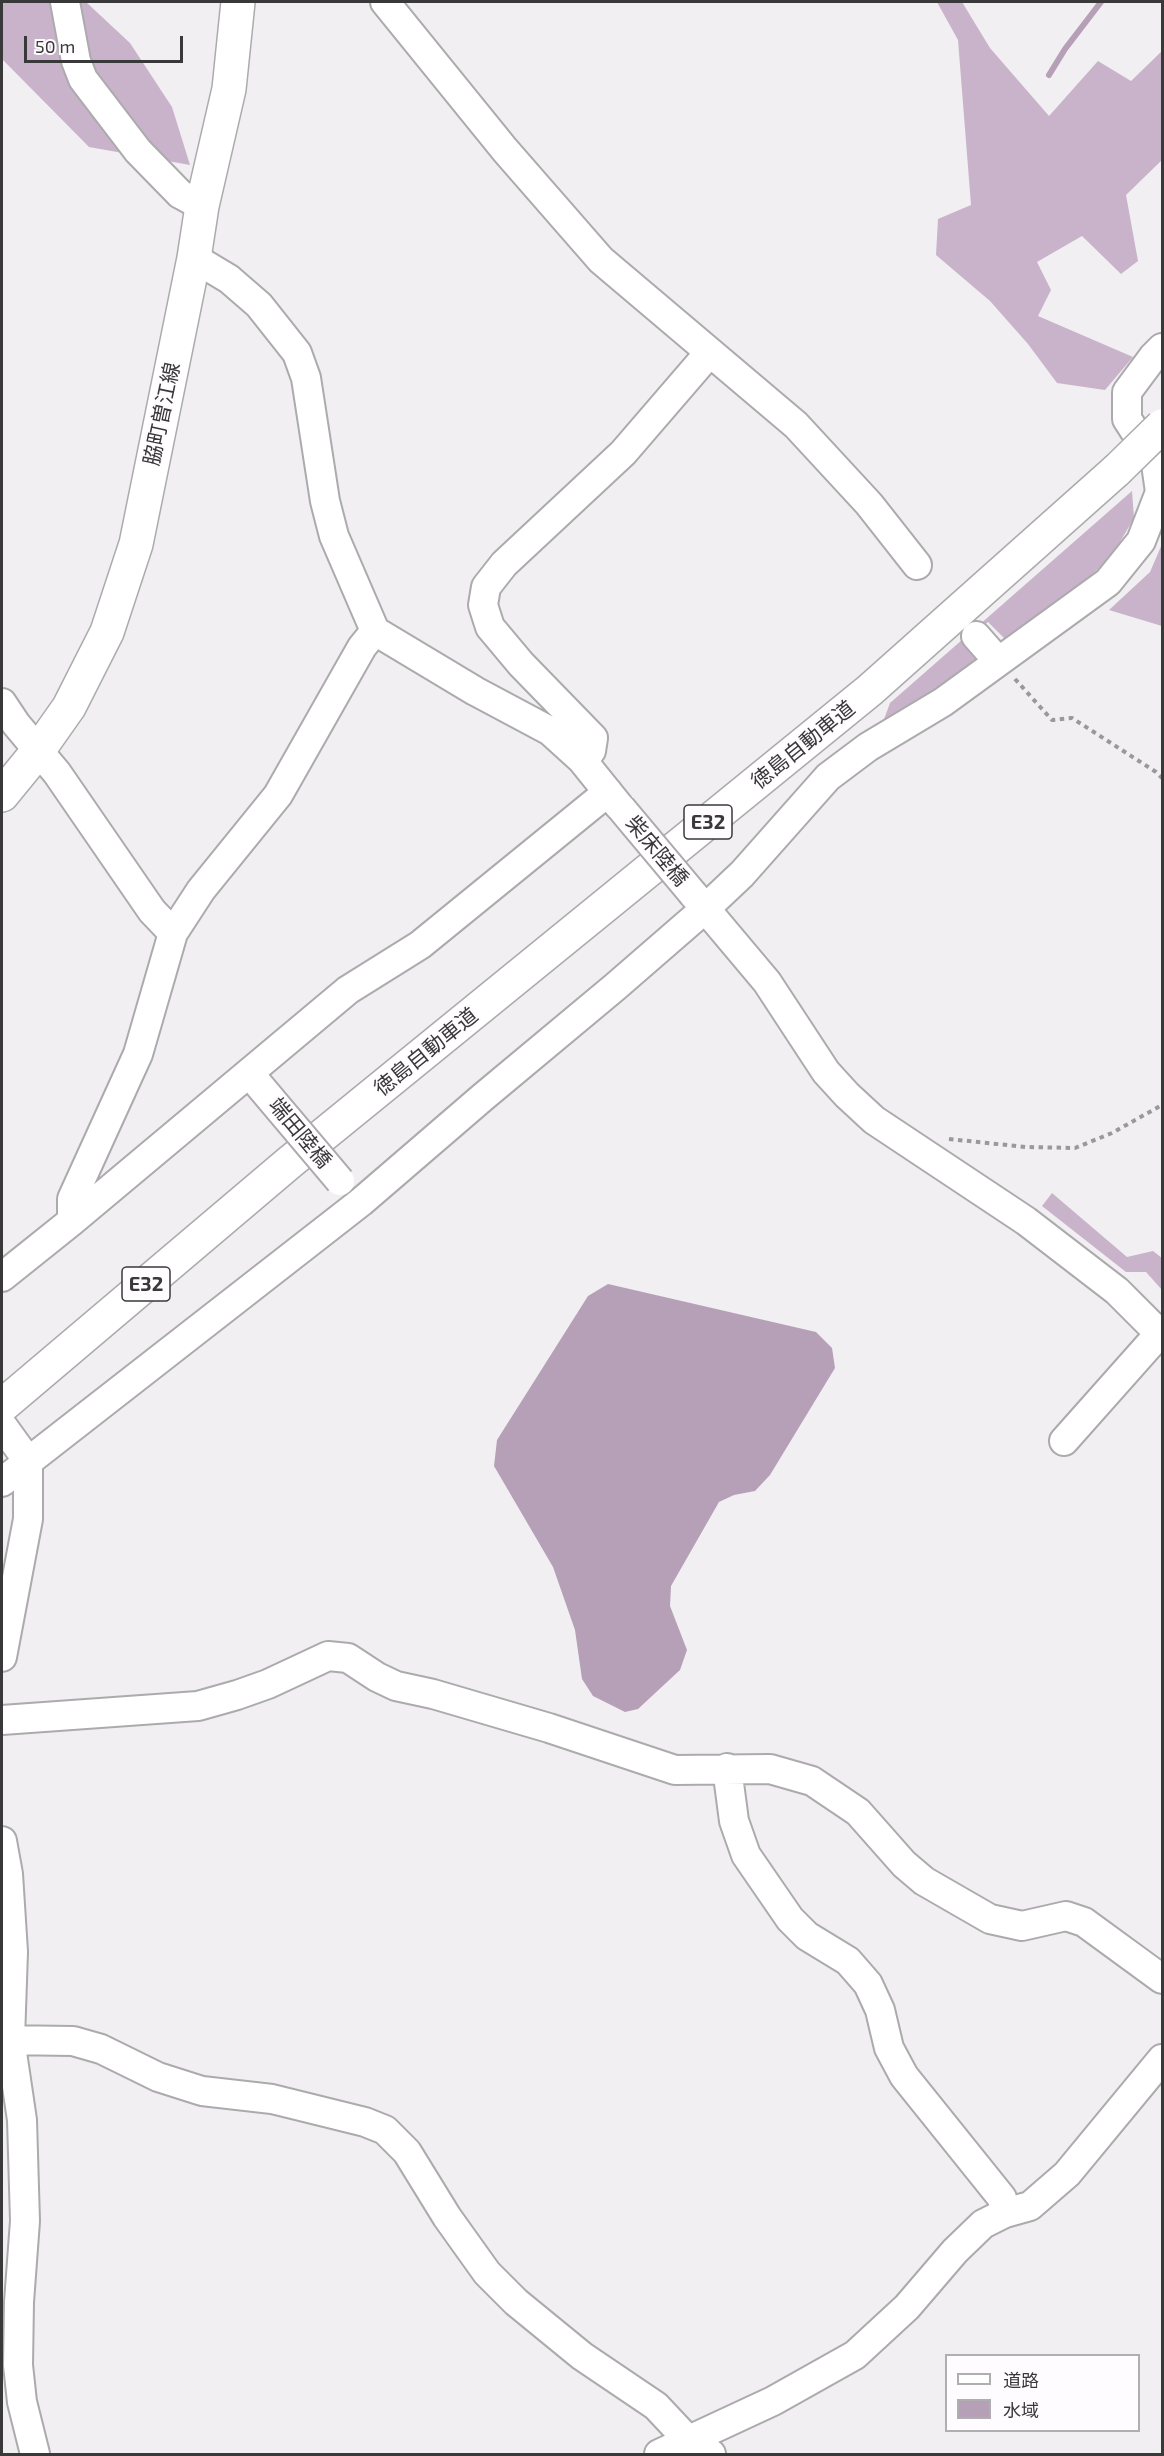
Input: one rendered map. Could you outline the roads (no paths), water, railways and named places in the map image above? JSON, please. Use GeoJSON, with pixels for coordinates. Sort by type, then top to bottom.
{"type":"FeatureCollection","features":[{"type":"Feature","properties":{"kind":"main road","name":"脇町曽江線"},"geometry":{"type":"LineString","coordinates":[[2,795],[38,751],[69,707],[107,632],[136,544],[194,258],[202,206],[229,89],[238,2]]}},
{"type":"Feature","properties":{"kind":"main road","name":"徳島自動車道"},"geometry":{"type":"LineString","coordinates":[[2,1406],[290,1162],[870,690],[1117,470],[1162,426]]}},
{"type":"Feature","properties":{"kind":"main road","name":"徳島自動車道"},"geometry":{"type":"LineString","coordinates":[[2,1377],[290,1162]]}},
{"type":"Feature","properties":{"kind":"street"},"geometry":{"type":"LineString","coordinates":[[65,2],[76,61],[83,79],[138,151],[180,194],[202,206]]}},
{"type":"Feature","properties":{"kind":"street"},"geometry":{"type":"LineString","coordinates":[[385,2],[505,150],[601,260],[658,311],[796,425],[868,504],[916,565]]}},
{"type":"Feature","properties":{"kind":"street"},"geometry":{"type":"LineString","coordinates":[[72,1221],[72,1199],[138,1054],[173,933],[201,891],[278,795],[362,646],[375,631],[334,536],[325,501],[306,378],[297,353],[259,304],[229,279],[194,258]]}},
{"type":"Feature","properties":{"kind":"street"},"geometry":{"type":"LineString","coordinates":[[2,1482],[14,1441],[361,1202],[483,1097],[700,901],[742,874],[828,777],[868,747],[943,702],[1108,582],[1141,541],[1160,492],[1156,464],[1127,418],[1127,392],[1162,348]]}},
{"type":"Feature","properties":{"kind":"street"},"geometry":{"type":"LineString","coordinates":[[582,760],[591,751],[592,738],[520,664],[490,627],[483,605],[486,587],[504,564],[623,453],[710,352]]}},
{"type":"Feature","properties":{"kind":"street","name":"柴床陸橋"},"geometry":{"type":"LineString","coordinates":[[375,631],[475,691],[550,731],[582,760],[767,982],[826,1072],[847,1095],[874,1120],[1026,1221],[1117,1291],[1161,1335]]}},
{"type":"Feature","properties":{"kind":"street"},"geometry":{"type":"LineString","coordinates":[[976,636],[998,661]]}},
{"type":"Feature","properties":{"kind":"street"},"geometry":{"type":"LineString","coordinates":[[2,703],[57,773],[152,911],[173,933]]}},
{"type":"Feature","properties":{"kind":"street"},"geometry":{"type":"LineString","coordinates":[[2,1277],[254,1080],[348,990],[420,945],[614,800]]}},
{"type":"Feature","properties":{"kind":"street","name":"端田陸橋"},"geometry":{"type":"LineString","coordinates":[[254,1080],[340,1181],[361,1202]]}},
{"type":"Feature","properties":{"kind":"street"},"geometry":{"type":"LineString","coordinates":[[1064,1441],[1161,1335]]}},
{"type":"Feature","properties":{"kind":"street"},"geometry":{"type":"LineString","coordinates":[[2,1657],[28,1519],[14,1441]]}},
{"type":"Feature","properties":{"kind":"street"},"geometry":{"type":"LineString","coordinates":[[2,1720],[198,1706],[268,1684],[328,1656],[348,1658],[396,1686],[433,1694],[549,1728],[675,1770],[770,1769],[812,1781],[858,1812],[904,1864],[924,1881],[990,1919],[1022,1926],[1066,1916],[1084,1922],[1162,1979]]}},
{"type":"Feature","properties":{"kind":"street"},"geometry":{"type":"LineString","coordinates":[[727,1768],[734,1821],[746,1855],[790,1919],[807,1936],[848,1961],[868,1984],[880,2010],[889,2048],[904,2076],[1002,2198],[1005,2213]]}},
{"type":"Feature","properties":{"kind":"street"},"geometry":{"type":"LineString","coordinates":[[2,1841],[8,1874],[13,1952],[6,2040],[22,2120],[25,2221],[18,2365],[22,2402],[35,2454]]}},
{"type":"Feature","properties":{"kind":"street"},"geometry":{"type":"LineString","coordinates":[[6,2040],[73,2042],[101,2049],[158,2076],[202,2091],[272,2098],[365,2122],[385,2130],[407,2152],[447,2217],[487,2273],[516,2302],[582,2356],[656,2406],[700,2447]]}},
{"type":"Feature","properties":{"kind":"street"},"geometry":{"type":"LineString","coordinates":[[658,2454],[700,2447],[773,2401],[855,2355],[907,2307],[955,2251],[983,2224],[1005,2213],[1030,2206],[1067,2174],[1162,2059]]}},
{"type":"Feature","properties":{"kind":"water"},"geometry":{"type":"Polygon","coordinates":[[[608,1284],[816,1332],[832,1348],[835,1368],[770,1475],[755,1491],[734,1495],[719,1502],[671,1586],[670,1606],[687,1650],[680,1670],[638,1709],[625,1712],[593,1696],[582,1679],[575,1630],[553,1567],[494,1466],[497,1440],[588,1296],[608,1284]]]}},
{"type":"Feature","properties":{"kind":"waterway"},"geometry":{"type":"LineString","coordinates":[[1049,75],[1065,49],[1101,2]]}}]}
